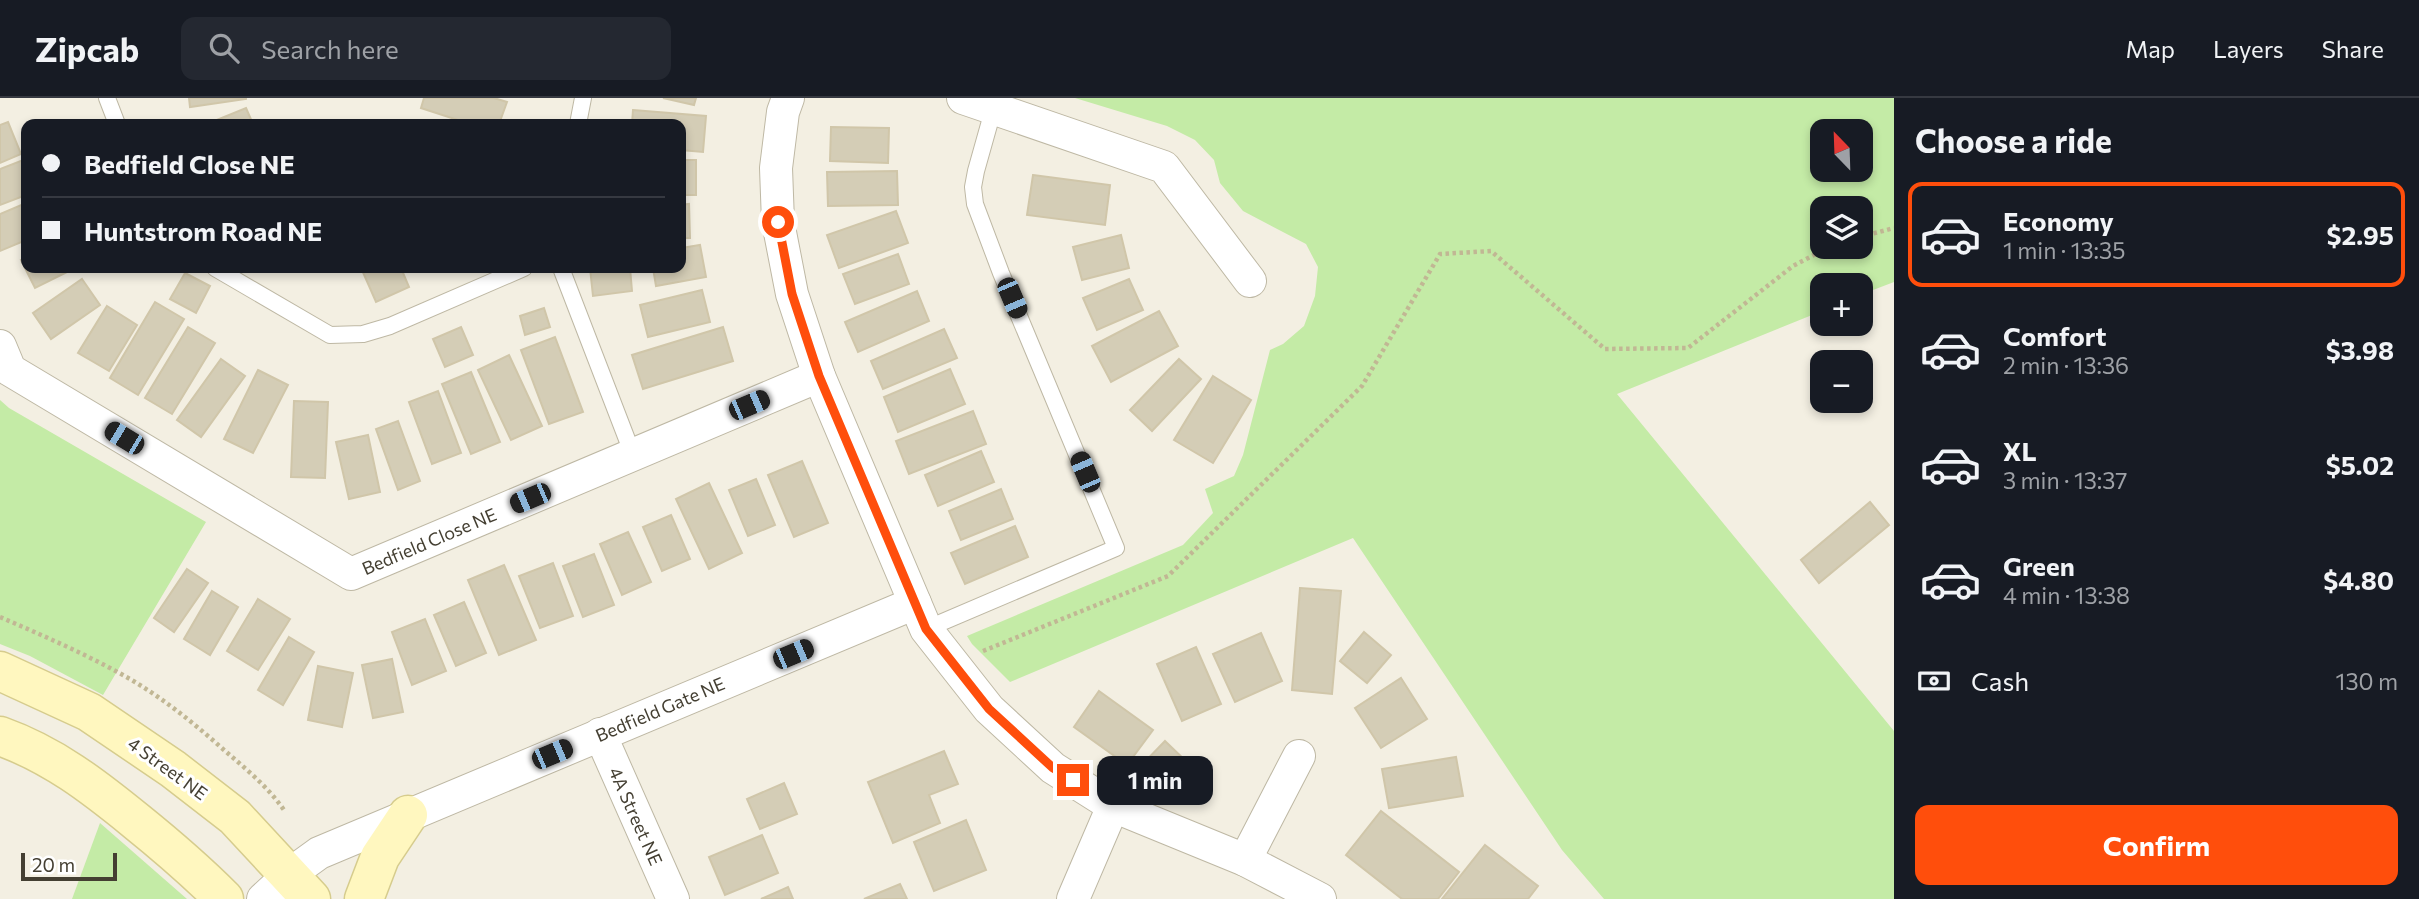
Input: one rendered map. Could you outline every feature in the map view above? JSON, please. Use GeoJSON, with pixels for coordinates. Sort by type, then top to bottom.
{"type":"FeatureCollection","features":[{"type":"Feature","properties":{"kind":"main road","name":"4 Street NE"},"geometry":{"type":"LineString","coordinates":[[0,671],[89,712],[173,769],[234,817],[288,891]]}},
{"type":"Feature","properties":{"kind":"main road"},"geometry":{"type":"LineString","coordinates":[[0,736],[27,745],[85,779],[192,867],[225,899]]}},
{"type":"Feature","properties":{"kind":"main road"},"geometry":{"type":"LineString","coordinates":[[364,899],[380,858],[408,815]]}},
{"type":"Feature","properties":{"kind":"street"},"geometry":{"type":"LineString","coordinates":[[788,98],[783,112],[776,168],[778,222],[792,294],[819,376],[920,616],[946,656],[989,709],[1053,768],[1113,806],[1245,860],[1320,899]]}},
{"type":"Feature","properties":{"kind":"street"},"geometry":{"type":"LineString","coordinates":[[964,98],[1164,167],[1250,281]]}},
{"type":"Feature","properties":{"kind":"street","name":"Bedfield Close NE"},"geometry":{"type":"LineString","coordinates":[[0,346],[10,370],[351,574],[819,376]]}},
{"type":"Feature","properties":{"kind":"street","name":"Bedfield Gate NE"},"geometry":{"type":"LineString","coordinates":[[288,891],[319,853],[600,734],[920,616]]}},
{"type":"Feature","properties":{"kind":"street","name":"4A Street NE"},"geometry":{"type":"LineString","coordinates":[[600,734],[673,899]]}},
{"type":"Feature","properties":{"kind":"street"},"geometry":{"type":"LineString","coordinates":[[1245,860],[1299,756]]}},
{"type":"Feature","properties":{"kind":"street"},"geometry":{"type":"LineString","coordinates":[[1073,899],[1113,806]]}},
{"type":"Feature","properties":{"kind":"lane"},"geometry":{"type":"LineString","coordinates":[[107,98],[115,119]]}},
{"type":"Feature","properties":{"kind":"lane"},"geometry":{"type":"LineString","coordinates":[[579,119],[583,98]]}},
{"type":"Feature","properties":{"kind":"lane"},"geometry":{"type":"LineString","coordinates":[[920,616],[1116,548],[1001,273],[975,204],[973,187],[976,171],[994,107]]}},
{"type":"Feature","properties":{"kind":"lane"},"geometry":{"type":"LineString","coordinates":[[224,273],[330,335],[363,334],[390,327],[513,273]]}},
{"type":"Feature","properties":{"kind":"lane"},"geometry":{"type":"LineString","coordinates":[[563,273],[633,455]]}},
{"type":"Feature","properties":{"kind":"path"},"geometry":{"type":"LineString","coordinates":[[1873,234],[1894,228]]}},
{"type":"Feature","properties":{"kind":"path"},"geometry":{"type":"LineString","coordinates":[[946,656],[981,652],[1168,576],[1362,386],[1440,254],[1491,251],[1605,349],[1688,348],[1793,266],[1810,257]]}},
{"type":"Feature","properties":{"kind":"path"},"geometry":{"type":"LineString","coordinates":[[0,617],[56,641],[132,680],[175,710],[234,758],[284,810]]}},
{"type":"Feature","properties":{"kind":"green space"},"geometry":{"type":"Polygon","coordinates":[[[1075,98],[1894,98],[1894,282],[1873,290],[1873,273],[1810,273],[1810,316],[1617,394],[1894,731],[1894,899],[1604,899],[1562,850],[1353,538],[1010,682],[972,644],[967,636],[1183,545],[1213,513],[1205,489],[1234,476],[1243,455],[1270,350],[1283,344],[1304,326],[1315,296],[1318,267],[1306,244],[1243,211],[1220,183],[1214,160],[1195,140],[1167,126],[1075,98]]]}},
{"type":"Feature","properties":{"kind":"green space"},"geometry":{"type":"Polygon","coordinates":[[[0,400],[9,408],[206,522],[103,695],[30,656],[0,644],[0,400]]]}},
{"type":"Feature","properties":{"kind":"green space"},"geometry":{"type":"Polygon","coordinates":[[[100,823],[187,899],[72,899],[100,823]]]}},
{"type":"Feature","properties":{"kind":"building"},"geometry":{"type":"Polygon","coordinates":[[[189,98],[246,98],[246,99],[190,107],[189,98]]]}},
{"type":"Feature","properties":{"kind":"building"},"geometry":{"type":"Polygon","coordinates":[[[424,98],[494,98],[507,102],[501,119],[455,119],[421,108],[424,98]]]}},
{"type":"Feature","properties":{"kind":"building"},"geometry":{"type":"Polygon","coordinates":[[[663,98],[696,98],[694,105],[663,98]]]}},
{"type":"Feature","properties":{"kind":"building"},"geometry":{"type":"Polygon","coordinates":[[[246,108],[251,119],[219,119],[246,108]]]}},
{"type":"Feature","properties":{"kind":"building"},"geometry":{"type":"Polygon","coordinates":[[[633,110],[706,116],[703,152],[686,150],[686,119],[632,119],[633,110]]]}},
{"type":"Feature","properties":{"kind":"building"},"geometry":{"type":"Polygon","coordinates":[[[8,122],[21,154],[0,163],[0,125],[8,122]]]}},
{"type":"Feature","properties":{"kind":"building"},"geometry":{"type":"Polygon","coordinates":[[[831,127],[889,128],[888,163],[830,161],[831,127]]]}},
{"type":"Feature","properties":{"kind":"building"},"geometry":{"type":"Polygon","coordinates":[[[686,160],[696,160],[696,195],[686,195],[686,160]]]}},
{"type":"Feature","properties":{"kind":"building"},"geometry":{"type":"Polygon","coordinates":[[[21,161],[21,197],[0,205],[0,169],[21,161]]]}},
{"type":"Feature","properties":{"kind":"building"},"geometry":{"type":"Polygon","coordinates":[[[897,171],[898,205],[828,206],[827,172],[897,171]]]}},
{"type":"Feature","properties":{"kind":"building"},"geometry":{"type":"Polygon","coordinates":[[[1033,175],[1110,185],[1105,225],[1027,215],[1033,175]]]}},
{"type":"Feature","properties":{"kind":"building"},"geometry":{"type":"Polygon","coordinates":[[[686,204],[689,204],[690,238],[686,238],[686,204]]]}},
{"type":"Feature","properties":{"kind":"building"},"geometry":{"type":"Polygon","coordinates":[[[21,205],[21,242],[0,251],[0,214],[21,205]]]}},
{"type":"Feature","properties":{"kind":"building"},"geometry":{"type":"Polygon","coordinates":[[[896,211],[908,243],[839,268],[827,235],[896,211]]]}},
{"type":"Feature","properties":{"kind":"building"},"geometry":{"type":"Polygon","coordinates":[[[1121,235],[1129,268],[1082,280],[1073,247],[1121,235]]]}},
{"type":"Feature","properties":{"kind":"building"},"geometry":{"type":"Polygon","coordinates":[[[700,245],[706,277],[656,286],[654,273],[686,273],[686,247],[700,245]]]}},
{"type":"Feature","properties":{"kind":"building"},"geometry":{"type":"Polygon","coordinates":[[[898,254],[909,284],[855,304],[843,274],[898,254]]]}},
{"type":"Feature","properties":{"kind":"building"},"geometry":{"type":"Polygon","coordinates":[[[28,273],[65,273],[35,288],[28,273]]]}},
{"type":"Feature","properties":{"kind":"building"},"geometry":{"type":"Polygon","coordinates":[[[185,273],[210,286],[196,313],[170,299],[185,273]]]}},
{"type":"Feature","properties":{"kind":"building"},"geometry":{"type":"Polygon","coordinates":[[[363,273],[403,273],[409,287],[376,302],[363,273]]]}},
{"type":"Feature","properties":{"kind":"building"},"geometry":{"type":"Polygon","coordinates":[[[591,273],[630,273],[632,291],[593,296],[591,273]]]}},
{"type":"Feature","properties":{"kind":"building"},"geometry":{"type":"Polygon","coordinates":[[[82,279],[100,305],[51,339],[33,313],[82,279]]]}},
{"type":"Feature","properties":{"kind":"building"},"geometry":{"type":"Polygon","coordinates":[[[1129,279],[1143,310],[1097,330],[1083,298],[1129,279]]]}},
{"type":"Feature","properties":{"kind":"building"},"geometry":{"type":"Polygon","coordinates":[[[702,290],[710,322],[648,337],[640,305],[702,290]]]}},
{"type":"Feature","properties":{"kind":"building"},"geometry":{"type":"Polygon","coordinates":[[[917,291],[929,321],[858,352],[845,322],[917,291]]]}},
{"type":"Feature","properties":{"kind":"building"},"geometry":{"type":"Polygon","coordinates":[[[155,302],[184,319],[138,395],[110,378],[155,302]]]}},
{"type":"Feature","properties":{"kind":"building"},"geometry":{"type":"Polygon","coordinates":[[[107,306],[137,325],[109,371],[78,353],[107,306]]]}},
{"type":"Feature","properties":{"kind":"building"},"geometry":{"type":"Polygon","coordinates":[[[544,308],[550,327],[525,335],[520,316],[544,308]]]}},
{"type":"Feature","properties":{"kind":"building"},"geometry":{"type":"Polygon","coordinates":[[[1159,311],[1178,346],[1111,382],[1092,346],[1159,311]]]}},
{"type":"Feature","properties":{"kind":"building"},"geometry":{"type":"Polygon","coordinates":[[[188,327],[215,343],[172,414],[145,398],[188,327]]]}},
{"type":"Feature","properties":{"kind":"building"},"geometry":{"type":"Polygon","coordinates":[[[461,327],[473,355],[445,367],[433,339],[461,327]]]}},
{"type":"Feature","properties":{"kind":"building"},"geometry":{"type":"Polygon","coordinates":[[[723,327],[733,361],[643,389],[632,355],[723,327]]]}},
{"type":"Feature","properties":{"kind":"building"},"geometry":{"type":"Polygon","coordinates":[[[944,329],[957,358],[883,389],[871,361],[944,329]]]}},
{"type":"Feature","properties":{"kind":"building"},"geometry":{"type":"Polygon","coordinates":[[[555,337],[583,412],[549,424],[521,350],[555,337]]]}},
{"type":"Feature","properties":{"kind":"building"},"geometry":{"type":"Polygon","coordinates":[[[509,355],[542,426],[511,440],[478,370],[509,355]]]}},
{"type":"Feature","properties":{"kind":"building"},"geometry":{"type":"Polygon","coordinates":[[[221,359],[245,376],[201,437],[177,420],[221,359]]]}},
{"type":"Feature","properties":{"kind":"building"},"geometry":{"type":"Polygon","coordinates":[[[1179,359],[1201,379],[1152,431],[1130,410],[1179,359]]]}},
{"type":"Feature","properties":{"kind":"building"},"geometry":{"type":"Polygon","coordinates":[[[950,369],[965,404],[898,432],[884,397],[950,369]]]}},
{"type":"Feature","properties":{"kind":"building"},"geometry":{"type":"Polygon","coordinates":[[[258,370],[288,385],[253,453],[224,439],[258,370]]]}},
{"type":"Feature","properties":{"kind":"building"},"geometry":{"type":"Polygon","coordinates":[[[471,372],[500,442],[471,454],[442,384],[471,372]]]}},
{"type":"Feature","properties":{"kind":"building"},"geometry":{"type":"Polygon","coordinates":[[[1213,376],[1251,400],[1213,463],[1174,440],[1213,376]]]}},
{"type":"Feature","properties":{"kind":"building"},"geometry":{"type":"Polygon","coordinates":[[[438,391],[461,453],[432,464],[409,402],[438,391]]]}},
{"type":"Feature","properties":{"kind":"building"},"geometry":{"type":"Polygon","coordinates":[[[294,401],[328,402],[325,478],[291,477],[294,401]]]}},
{"type":"Feature","properties":{"kind":"building"},"geometry":{"type":"Polygon","coordinates":[[[973,411],[986,444],[909,474],[896,441],[973,411]]]}},
{"type":"Feature","properties":{"kind":"building"},"geometry":{"type":"Polygon","coordinates":[[[398,421],[420,481],[398,490],[376,429],[398,421]]]}},
{"type":"Feature","properties":{"kind":"building"},"geometry":{"type":"Polygon","coordinates":[[[368,435],[380,492],[349,499],[336,442],[368,435]]]}},
{"type":"Feature","properties":{"kind":"building"},"geometry":{"type":"Polygon","coordinates":[[[981,451],[994,482],[938,506],[925,475],[981,451]]]}},
{"type":"Feature","properties":{"kind":"building"},"geometry":{"type":"Polygon","coordinates":[[[802,461],[828,523],[794,537],[768,475],[802,461]]]}},
{"type":"Feature","properties":{"kind":"building"},"geometry":{"type":"Polygon","coordinates":[[[756,479],[775,525],[748,536],[729,490],[756,479]]]}},
{"type":"Feature","properties":{"kind":"building"},"geometry":{"type":"Polygon","coordinates":[[[709,483],[742,553],[709,569],[676,499],[709,483]]]}},
{"type":"Feature","properties":{"kind":"building"},"geometry":{"type":"Polygon","coordinates":[[[1001,489],[1013,519],[961,540],[949,511],[1001,489]]]}},
{"type":"Feature","properties":{"kind":"building"},"geometry":{"type":"Polygon","coordinates":[[[1870,502],[1889,525],[1819,583],[1801,560],[1870,502]]]}},
{"type":"Feature","properties":{"kind":"building"},"geometry":{"type":"Polygon","coordinates":[[[671,515],[690,559],[662,571],[643,527],[671,515]]]}},
{"type":"Feature","properties":{"kind":"building"},"geometry":{"type":"Polygon","coordinates":[[[1015,526],[1028,557],[965,584],[951,553],[1015,526]]]}},
{"type":"Feature","properties":{"kind":"building"},"geometry":{"type":"Polygon","coordinates":[[[628,532],[651,582],[622,595],[600,544],[628,532]]]}},
{"type":"Feature","properties":{"kind":"building"},"geometry":{"type":"Polygon","coordinates":[[[594,554],[614,605],[583,617],[563,566],[594,554]]]}},
{"type":"Feature","properties":{"kind":"building"},"geometry":{"type":"Polygon","coordinates":[[[553,563],[573,616],[540,628],[519,576],[553,563]]]}},
{"type":"Feature","properties":{"kind":"building"},"geometry":{"type":"Polygon","coordinates":[[[504,565],[536,640],[499,655],[468,580],[504,565]]]}},
{"type":"Feature","properties":{"kind":"building"},"geometry":{"type":"Polygon","coordinates":[[[187,569],[208,583],[174,632],[154,618],[187,569]]]}},
{"type":"Feature","properties":{"kind":"building"},"geometry":{"type":"Polygon","coordinates":[[[1300,588],[1341,591],[1332,694],[1292,690],[1300,588]]]}},
{"type":"Feature","properties":{"kind":"building"},"geometry":{"type":"Polygon","coordinates":[[[212,591],[238,607],[210,655],[184,639],[212,591]]]}},
{"type":"Feature","properties":{"kind":"building"},"geometry":{"type":"Polygon","coordinates":[[[258,599],[290,619],[258,670],[227,651],[258,599]]]}},
{"type":"Feature","properties":{"kind":"building"},"geometry":{"type":"Polygon","coordinates":[[[464,602],[486,653],[456,666],[434,615],[464,602]]]}},
{"type":"Feature","properties":{"kind":"building"},"geometry":{"type":"Polygon","coordinates":[[[425,619],[446,671],[412,685],[392,632],[425,619]]]}},
{"type":"Feature","properties":{"kind":"building"},"geometry":{"type":"Polygon","coordinates":[[[1364,632],[1391,655],[1367,683],[1340,661],[1364,632]]]}},
{"type":"Feature","properties":{"kind":"building"},"geometry":{"type":"Polygon","coordinates":[[[1261,633],[1282,681],[1235,702],[1213,654],[1261,633]]]}},
{"type":"Feature","properties":{"kind":"building"},"geometry":{"type":"Polygon","coordinates":[[[289,637],[314,652],[283,705],[258,690],[289,637]]]}},
{"type":"Feature","properties":{"kind":"building"},"geometry":{"type":"Polygon","coordinates":[[[1196,647],[1221,704],[1182,721],[1157,664],[1196,647]]]}},
{"type":"Feature","properties":{"kind":"building"},"geometry":{"type":"Polygon","coordinates":[[[392,659],[403,712],[373,718],[362,665],[392,659]]]}},
{"type":"Feature","properties":{"kind":"building"},"geometry":{"type":"Polygon","coordinates":[[[318,666],[353,673],[342,727],[308,720],[318,666]]]}},
{"type":"Feature","properties":{"kind":"building"},"geometry":{"type":"Polygon","coordinates":[[[1401,678],[1427,719],[1381,748],[1355,708],[1401,678]]]}},
{"type":"Feature","properties":{"kind":"building"},"geometry":{"type":"Polygon","coordinates":[[[1099,691],[1153,730],[1127,765],[1074,727],[1099,691]]]}},
{"type":"Feature","properties":{"kind":"building"},"geometry":{"type":"Polygon","coordinates":[[[1165,741],[1189,764],[1161,793],[1137,770],[1165,741]]]}},
{"type":"Feature","properties":{"kind":"building"},"geometry":{"type":"Polygon","coordinates":[[[944,751],[958,784],[929,795],[940,823],[893,843],[868,782],[944,751]]]}},
{"type":"Feature","properties":{"kind":"building"},"geometry":{"type":"Polygon","coordinates":[[[1456,757],[1463,796],[1389,808],[1382,769],[1456,757]]]}},
{"type":"Feature","properties":{"kind":"building"},"geometry":{"type":"Polygon","coordinates":[[[784,783],[797,814],[760,829],[747,799],[784,783]]]}},
{"type":"Feature","properties":{"kind":"building"},"geometry":{"type":"Polygon","coordinates":[[[1381,811],[1459,872],[1438,899],[1402,899],[1346,855],[1381,811]]]}},
{"type":"Feature","properties":{"kind":"building"},"geometry":{"type":"Polygon","coordinates":[[[966,820],[986,870],[934,891],[914,842],[966,820]]]}},
{"type":"Feature","properties":{"kind":"building"},"geometry":{"type":"Polygon","coordinates":[[[762,835],[778,873],[725,895],[709,857],[762,835]]]}},
{"type":"Feature","properties":{"kind":"building"},"geometry":{"type":"Polygon","coordinates":[[[1485,845],[1538,886],[1528,899],[1442,899],[1485,845]]]}},
{"type":"Feature","properties":{"kind":"building"},"geometry":{"type":"Polygon","coordinates":[[[900,884],[907,899],[864,899],[900,884]]]}},
{"type":"Feature","properties":{"kind":"building"},"geometry":{"type":"Polygon","coordinates":[[[788,887],[793,899],[761,899],[788,887]]]}},
{"type":"Feature","properties":{"kind":"route"},"geometry":{"type":"LineString","coordinates":[[778,222],[792,294],[819,376],[926,629],[989,709],[1053,768],[1073,780]]}}]}
